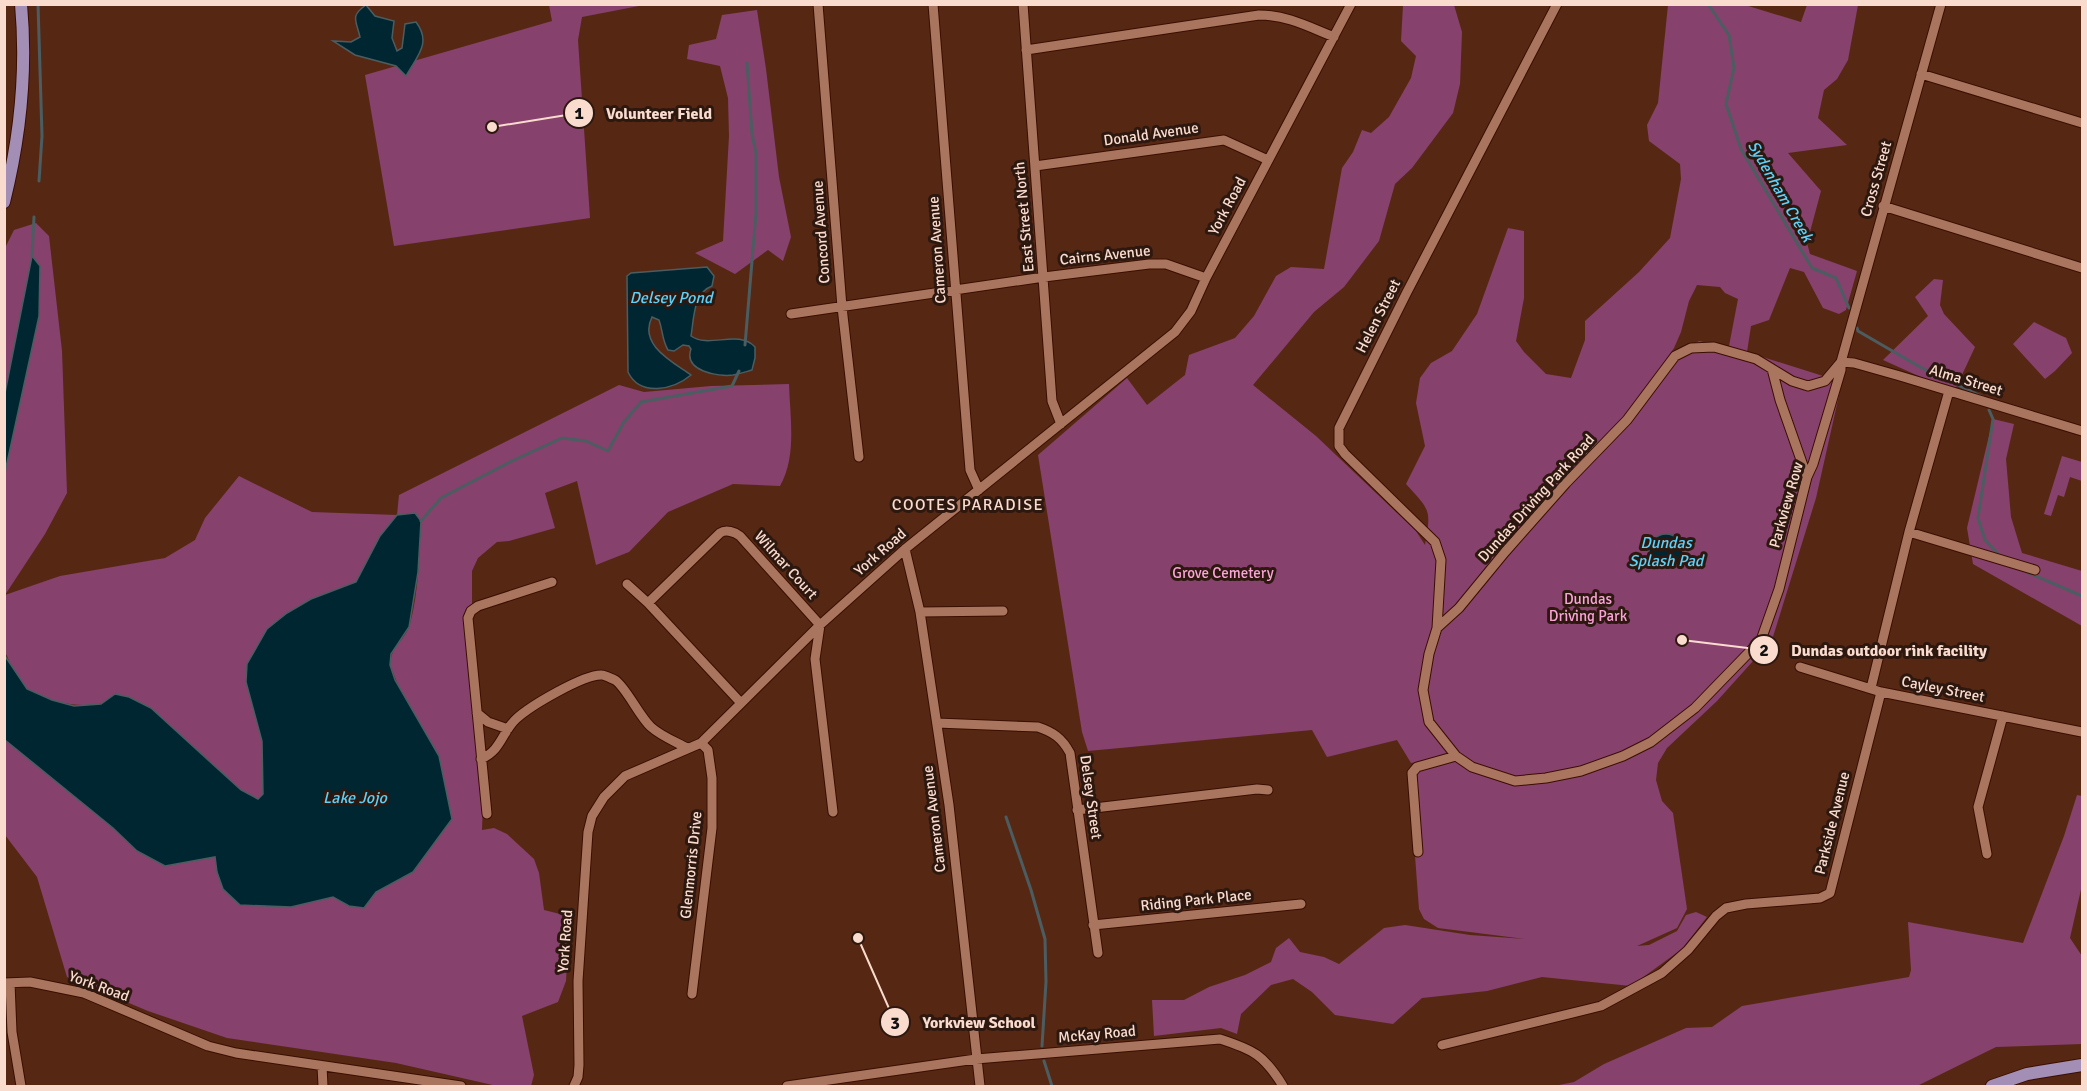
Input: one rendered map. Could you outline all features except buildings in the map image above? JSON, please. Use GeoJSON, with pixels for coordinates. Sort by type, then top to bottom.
{"type":"FeatureCollection","features":[{"type":"Feature","properties":{"kind":"main road"},"geometry":{"type":"LineString","coordinates":[[4,202],[10,178],[22,86],[21,4]]}},
{"type":"Feature","properties":{"kind":"main road"},"geometry":{"type":"LineString","coordinates":[[1992,1086],[2027,1074],[2082,1065]]}},
{"type":"Feature","properties":{"kind":"street","name":"Concord Avenue"},"geometry":{"type":"LineString","coordinates":[[818,4],[842,306],[858,457]]}},
{"type":"Feature","properties":{"kind":"street","name":"Cameron Avenue"},"geometry":{"type":"LineString","coordinates":[[933,4],[970,470],[979,490]]}},
{"type":"Feature","properties":{"kind":"street","name":"East Street North"},"geometry":{"type":"LineString","coordinates":[[1023,4],[1052,401],[1061,424]]}},
{"type":"Feature","properties":{"kind":"street","name":"York Road"},"geometry":{"type":"LineString","coordinates":[[574,1086],[578,1077],[579,1065],[578,981],[588,832],[592,816],[604,797],[625,776],[701,742],[820,625],[905,549],[1174,332],[1191,311],[1206,278],[1351,4]]}},
{"type":"Feature","properties":{"kind":"street","name":"Helen Street"},"geometry":{"type":"LineString","coordinates":[[1437,628],[1441,560],[1433,539],[1345,454],[1339,446],[1339,428],[1557,4]]}},
{"type":"Feature","properties":{"kind":"street","name":"Cross Street"},"geometry":{"type":"LineString","coordinates":[[1841,362],[1941,4]]}},
{"type":"Feature","properties":{"kind":"street"},"geometry":{"type":"LineString","coordinates":[[1026,50],[1259,15],[1289,18],[1334,37]]}},
{"type":"Feature","properties":{"kind":"street"},"geometry":{"type":"LineString","coordinates":[[1921,74],[2082,123]]}},
{"type":"Feature","properties":{"kind":"street","name":"Donald Avenue"},"geometry":{"type":"LineString","coordinates":[[1035,166],[1224,140],[1268,160]]}},
{"type":"Feature","properties":{"kind":"street"},"geometry":{"type":"LineString","coordinates":[[1883,206],[2082,268]]}},
{"type":"Feature","properties":{"kind":"street","name":"Cairns Avenue"},"geometry":{"type":"LineString","coordinates":[[791,314],[1149,264],[1166,264],[1206,278]]}},
{"type":"Feature","properties":{"kind":"street","name":"Dundas Driving Park Road"},"geometry":{"type":"LineString","coordinates":[[1437,628],[1459,608],[1566,483],[1628,420],[1675,356],[1691,348],[1714,346],[1756,359],[1792,381],[1808,386],[1825,381],[1841,362]]}},
{"type":"Feature","properties":{"kind":"street","name":"Alma Street"},"geometry":{"type":"LineString","coordinates":[[1841,362],[1854,363],[2082,431]]}},
{"type":"Feature","properties":{"kind":"street","name":"Parkview Row"},"geometry":{"type":"LineString","coordinates":[[1456,756],[1472,767],[1515,781],[1581,771],[1623,756],[1651,742],[1695,708],[1751,652],[1761,640],[1768,624],[1807,477],[1841,370],[1841,362]]}},
{"type":"Feature","properties":{"kind":"street"},"geometry":{"type":"LineString","coordinates":[[1772,369],[1780,400],[1807,477]]}},
{"type":"Feature","properties":{"kind":"street","name":"Parkside Avenue"},"geometry":{"type":"LineString","coordinates":[[1442,1045],[1600,1006],[1662,973],[1688,950],[1716,916],[1726,908],[1746,904],[1820,898],[1830,893],[1909,532],[1949,391]]}},
{"type":"Feature","properties":{"kind":"street","name":"Wilmar Court"},"geometry":{"type":"LineString","coordinates":[[648,603],[720,533],[726,531],[737,533],[820,625]]}},
{"type":"Feature","properties":{"kind":"street"},"geometry":{"type":"LineString","coordinates":[[1909,532],[2035,570]]}},
{"type":"Feature","properties":{"kind":"street","name":"Cameron Avenue"},"geometry":{"type":"LineString","coordinates":[[905,549],[920,612],[949,805],[980,1086]]}},
{"type":"Feature","properties":{"kind":"street"},"geometry":{"type":"LineString","coordinates":[[487,814],[468,618],[471,611],[478,606],[552,582]]}},
{"type":"Feature","properties":{"kind":"street"},"geometry":{"type":"LineString","coordinates":[[627,584],[648,603],[741,703]]}},
{"type":"Feature","properties":{"kind":"street"},"geometry":{"type":"LineString","coordinates":[[920,612],[1003,610]]}},
{"type":"Feature","properties":{"kind":"street"},"geometry":{"type":"LineString","coordinates":[[820,625],[815,659],[833,812]]}},
{"type":"Feature","properties":{"kind":"street"},"geometry":{"type":"LineString","coordinates":[[1418,852],[1412,773],[1417,767],[1456,756],[1429,722],[1424,703],[1423,690],[1429,654],[1437,628]]}},
{"type":"Feature","properties":{"kind":"street","name":"Cayley Street"},"geometry":{"type":"LineString","coordinates":[[1800,667],[1876,690],[2082,732]]}},
{"type":"Feature","properties":{"kind":"street"},"geometry":{"type":"LineString","coordinates":[[482,759],[493,755],[516,719],[555,693],[576,683],[602,675],[617,681],[652,728],[687,748]]}},
{"type":"Feature","properties":{"kind":"street"},"geometry":{"type":"LineString","coordinates":[[477,713],[488,722],[508,729]]}},
{"type":"Feature","properties":{"kind":"street"},"geometry":{"type":"LineString","coordinates":[[1987,854],[1978,807],[2003,716]]}},
{"type":"Feature","properties":{"kind":"street","name":"Delsey Street"},"geometry":{"type":"LineString","coordinates":[[937,723],[1038,727],[1063,740],[1070,753],[1098,953]]}},
{"type":"Feature","properties":{"kind":"street","name":"Glenmorris Drive"},"geometry":{"type":"LineString","coordinates":[[692,994],[711,828],[712,778],[708,750],[701,742]]}},
{"type":"Feature","properties":{"kind":"street"},"geometry":{"type":"LineString","coordinates":[[1077,810],[1257,789],[1268,790]]}},
{"type":"Feature","properties":{"kind":"street","name":"Riding Park Place"},"geometry":{"type":"LineString","coordinates":[[1094,925],[1301,904]]}},
{"type":"Feature","properties":{"kind":"street","name":"York Road"},"geometry":{"type":"LineString","coordinates":[[8,983],[30,982],[84,993],[208,1046],[247,1055],[461,1086]]}},
{"type":"Feature","properties":{"kind":"street"},"geometry":{"type":"LineString","coordinates":[[8,983],[12,1032],[21,1086]]}},
{"type":"Feature","properties":{"kind":"street","name":"McKay Road"},"geometry":{"type":"LineString","coordinates":[[787,1086],[976,1059],[1220,1039],[1249,1048],[1270,1065],[1283,1086]]}},
{"type":"Feature","properties":{"kind":"street"},"geometry":{"type":"LineString","coordinates":[[322,1066],[323,1086]]}},
{"type":"Feature","properties":{"kind":"green space"},"geometry":{"type":"Polygon","coordinates":[[[549,5],[644,5],[582,17],[578,40],[590,218],[394,246],[365,75],[552,21],[549,5]]]}},
{"type":"Feature","properties":{"kind":"green space"},"geometry":{"type":"Polygon","coordinates":[[[1403,5],[1454,5],[1462,32],[1460,84],[1453,113],[1412,168],[1395,184],[1379,241],[1344,287],[1314,312],[1253,385],[1316,436],[1416,531],[1425,545],[1427,511],[1406,484],[1425,446],[1416,403],[1420,378],[1431,363],[1452,351],[1477,314],[1508,228],[1524,231],[1524,298],[1516,341],[1546,374],[1571,378],[1585,340],[1585,321],[1639,272],[1670,238],[1681,179],[1680,164],[1649,141],[1647,125],[1658,103],[1668,5],[1745,5],[1801,22],[1807,5],[1858,5],[1848,60],[1837,79],[1824,90],[1818,118],[1847,145],[1788,153],[1821,191],[1807,243],[1810,254],[1857,271],[1846,310],[1839,314],[1823,308],[1804,272],[1790,268],[1769,320],[1751,326],[1747,352],[1842,382],[1816,498],[1772,640],[1717,701],[1667,748],[1658,763],[1656,780],[1662,801],[1673,813],[1687,909],[1677,928],[1637,946],[1649,945],[1677,931],[1686,915],[1696,912],[1707,917],[1682,949],[1631,986],[1542,977],[1487,991],[1422,998],[1393,1024],[1335,1015],[1312,992],[1293,979],[1271,985],[1241,1014],[1237,1034],[1221,1028],[1154,1036],[1152,1000],[1184,1000],[1209,987],[1245,975],[1271,962],[1276,948],[1289,938],[1300,952],[1324,957],[1339,964],[1384,928],[1405,925],[1470,935],[1525,939],[1438,928],[1424,919],[1419,909],[1409,776],[1418,762],[1411,763],[1397,740],[1327,757],[1312,730],[1088,751],[1082,732],[1038,455],[1127,378],[1147,405],[1185,375],[1189,355],[1235,338],[1254,316],[1276,276],[1291,267],[1324,269],[1342,168],[1353,152],[1362,130],[1371,133],[1389,117],[1411,78],[1416,56],[1401,41],[1403,5]],[[1697,285],[1689,301],[1681,332],[1674,348],[1647,387],[1676,355],[1699,341],[1740,350],[1729,346],[1738,299],[1725,293],[1720,287],[1697,285]]]}},
{"type":"Feature","properties":{"kind":"green space"},"geometry":{"type":"Polygon","coordinates":[[[757,10],[779,177],[791,237],[783,261],[768,250],[735,274],[695,253],[723,241],[729,136],[728,98],[720,66],[687,59],[689,45],[716,39],[722,15],[757,10]]]}},
{"type":"Feature","properties":{"kind":"green space"},"geometry":{"type":"Polygon","coordinates":[[[36,223],[49,236],[62,351],[67,493],[45,534],[5,595],[5,472],[39,316],[33,257],[5,393],[5,248],[14,230],[36,223]]]}},
{"type":"Feature","properties":{"kind":"green space"},"geometry":{"type":"Polygon","coordinates":[[[1934,279],[1943,280],[1940,305],[1944,314],[1975,347],[1954,392],[1883,360],[1928,316],[1915,297],[1934,279]]]}},
{"type":"Feature","properties":{"kind":"green space"},"geometry":{"type":"Polygon","coordinates":[[[2034,322],[2066,338],[2072,353],[2045,379],[2013,344],[2034,322]]]}},
{"type":"Feature","properties":{"kind":"green space"},"geometry":{"type":"Polygon","coordinates":[[[789,384],[791,450],[780,486],[733,484],[668,512],[629,552],[596,565],[577,481],[545,493],[555,528],[509,541],[497,542],[478,558],[472,571],[472,609],[484,772],[482,830],[494,828],[507,834],[534,859],[539,873],[544,910],[568,916],[566,981],[558,1002],[522,1016],[534,1075],[531,1086],[497,1086],[396,1063],[227,1038],[148,1011],[67,977],[37,877],[5,835],[5,740],[113,828],[137,851],[165,866],[216,857],[217,872],[291,907],[333,897],[349,906],[364,908],[376,892],[413,872],[452,819],[390,665],[395,648],[408,630],[413,611],[421,521],[356,582],[287,613],[267,630],[247,665],[246,682],[262,741],[263,794],[258,799],[241,790],[115,694],[101,703],[82,705],[41,697],[26,688],[5,652],[5,595],[60,576],[165,558],[195,540],[205,518],[239,476],[312,512],[397,515],[399,495],[619,385],[644,392],[711,386],[789,384]]]}},
{"type":"Feature","properties":{"kind":"green space"},"geometry":{"type":"Polygon","coordinates":[[[1993,419],[2014,424],[2006,459],[2011,517],[2022,553],[2082,571],[2082,626],[1973,564],[1967,528],[1993,419]]]}},
{"type":"Feature","properties":{"kind":"green space"},"geometry":{"type":"Polygon","coordinates":[[[2062,456],[2082,462],[2082,481],[2070,477],[2064,497],[2058,495],[2051,516],[2044,514],[2062,456]]]}},
{"type":"Feature","properties":{"kind":"green space"},"geometry":{"type":"Polygon","coordinates":[[[2077,795],[2082,796],[2082,885],[2070,938],[2082,956],[2082,1044],[1996,1047],[1917,1086],[1554,1086],[1574,1082],[1604,1064],[1686,1028],[1712,1027],[1742,1006],[1909,977],[1911,970],[1908,922],[2023,943],[2064,836],[2077,795]]]}},
{"type":"Feature","properties":{"kind":"water"},"geometry":{"type":"Polygon","coordinates":[[[366,5],[375,16],[394,21],[392,38],[397,51],[402,48],[405,24],[416,22],[421,30],[423,43],[406,76],[396,66],[355,55],[333,41],[351,42],[360,37],[356,15],[366,5]]]}},
{"type":"Feature","properties":{"kind":"water"},"geometry":{"type":"Polygon","coordinates":[[[32,256],[40,266],[39,316],[5,472],[5,393],[32,256]]]}},
{"type":"Feature","properties":{"kind":"water","name":"Delsey Pond"},"geometry":{"type":"Polygon","coordinates":[[[707,267],[714,276],[712,286],[701,294],[698,300],[691,336],[706,341],[732,339],[748,342],[755,347],[752,370],[735,375],[703,371],[692,363],[689,346],[683,345],[674,351],[668,350],[659,320],[652,317],[649,327],[653,344],[667,358],[691,375],[666,387],[648,388],[640,385],[628,372],[627,276],[631,273],[707,267]]]}},
{"type":"Feature","properties":{"kind":"water","name":"Lake Jojo"},"geometry":{"type":"Polygon","coordinates":[[[415,513],[421,521],[418,572],[409,627],[391,654],[390,665],[395,680],[439,756],[452,819],[413,872],[376,892],[364,908],[349,906],[333,897],[291,907],[240,905],[223,889],[215,857],[165,866],[137,851],[113,828],[5,740],[5,656],[27,689],[52,700],[74,706],[101,704],[115,694],[129,697],[151,708],[241,790],[258,799],[263,794],[262,741],[246,682],[247,664],[267,629],[287,613],[311,599],[356,582],[380,536],[397,515],[415,513]]]}},
{"type":"Feature","properties":{"kind":"water","name":"Dundas Splash Pad"},"geometry":{"type":"Polygon","coordinates":[[[1666,534],[1678,539],[1683,551],[1678,563],[1666,568],[1654,563],[1649,551],[1654,539],[1666,534]]]}},
{"type":"Feature","properties":{"kind":"waterway"},"geometry":{"type":"LineString","coordinates":[[38,4],[42,136],[39,181]]}},
{"type":"Feature","properties":{"kind":"waterway","name":"Sydenham Creek"},"geometry":{"type":"LineString","coordinates":[[1708,4],[1729,35],[1734,68],[1726,104],[1741,149],[1812,268],[1836,278],[1849,308]]}},
{"type":"Feature","properties":{"kind":"waterway"},"geometry":{"type":"LineString","coordinates":[[745,345],[756,213],[756,153],[752,134],[747,63]]}},
{"type":"Feature","properties":{"kind":"waterway"},"geometry":{"type":"LineString","coordinates":[[32,256],[34,217]]}},
{"type":"Feature","properties":{"kind":"waterway","name":"Sydenham Creek"},"geometry":{"type":"LineString","coordinates":[[1857,328],[1858,331],[1920,367],[1983,397]]}},
{"type":"Feature","properties":{"kind":"waterway"},"geometry":{"type":"LineString","coordinates":[[421,521],[441,498],[562,438],[586,441],[608,451],[624,422],[641,402],[732,386],[739,371]]}},
{"type":"Feature","properties":{"kind":"waterway","name":"Sydenham Creek"},"geometry":{"type":"LineString","coordinates":[[1989,410],[1993,419],[1978,518],[1985,540],[1997,553]]}},
{"type":"Feature","properties":{"kind":"waterway","name":"Sydenham Creek"},"geometry":{"type":"LineString","coordinates":[[2029,573],[2082,596]]}},
{"type":"Feature","properties":{"kind":"waterway"},"geometry":{"type":"LineString","coordinates":[[1006,817],[1045,939],[1046,982],[1042,1046]]}},
{"type":"Feature","properties":{"kind":"waterway"},"geometry":{"type":"LineString","coordinates":[[1044,1061],[1052,1086]]}},
{"type":"Feature","properties":{"kind":"place","name":"Volunteer Field"},"geometry":{"type":"Point","coordinates":[492,127]}},
{"type":"Feature","properties":{"kind":"place","name":"Dundas outdoor rink facility"},"geometry":{"type":"Point","coordinates":[1682,640]}},
{"type":"Feature","properties":{"kind":"place","name":"Yorkview School"},"geometry":{"type":"Point","coordinates":[858,938]}},
{"type":"Feature","properties":{"kind":"district","name":"COOTES PARADISE"},"geometry":{"type":"Point","coordinates":[968,504]}},
{"type":"Feature","properties":{"kind":"park label","name":"Grove Cemetery"},"geometry":{"type":"Point","coordinates":[1223,573]}},
{"type":"Feature","properties":{"kind":"park label","name":"Dundas Driving Park"},"geometry":{"type":"Point","coordinates":[1588,608]}}]}
